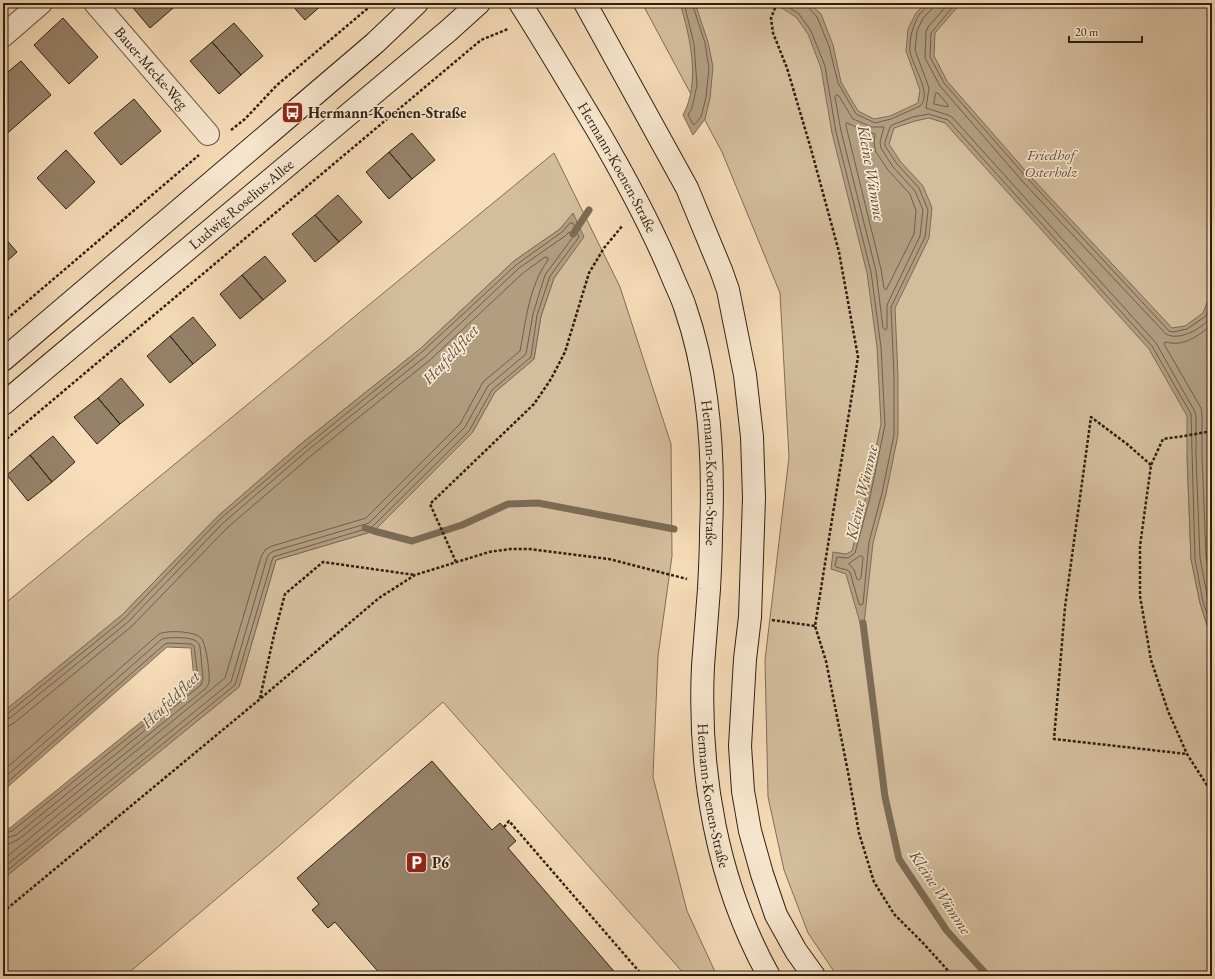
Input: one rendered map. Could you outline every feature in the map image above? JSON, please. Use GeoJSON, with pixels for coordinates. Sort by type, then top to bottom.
{"type":"FeatureCollection","features":[{"type":"Feature","properties":{"kind":"main road"},"geometry":{"type":"LineString","coordinates":[[3,36],[41,3]]}},
{"type":"Feature","properties":{"kind":"main road","name":"Bauer-Mecke-Weg"},"geometry":{"type":"LineString","coordinates":[[94,3],[212,140]]}},
{"type":"Feature","properties":{"kind":"main road"},"geometry":{"type":"LineString","coordinates":[[3,360],[270,134],[375,43],[417,3]]}},
{"type":"Feature","properties":{"kind":"main road","name":"Ludwig-Roselius-Allee"},"geometry":{"type":"LineString","coordinates":[[3,404],[448,32],[479,3]]}},
{"type":"Feature","properties":{"kind":"main road","name":"Hermann-Koenen-Straße"},"geometry":{"type":"LineString","coordinates":[[585,3],[688,188],[728,290],[745,376],[752,437],[754,498],[750,617],[745,659],[740,746],[743,791],[750,831],[762,874],[776,914],[796,950],[814,976]]}},
{"type":"Feature","properties":{"kind":"main road","name":"Hermann-Koenen-Straße"},"geometry":{"type":"LineString","coordinates":[[525,11],[619,167],[640,205],[660,245],[685,307],[697,351],[706,397],[711,444],[712,491],[710,585],[703,668],[704,742],[711,805],[722,859],[738,908],[756,954],[769,976]]}},
{"type":"Feature","properties":{"kind":"path"},"geometry":{"type":"LineString","coordinates":[[3,322],[212,140],[245,119],[277,84],[374,3]]}},
{"type":"Feature","properties":{"kind":"path"},"geometry":{"type":"LineString","coordinates":[[777,3],[771,18],[773,32],[788,68],[838,252],[858,357],[815,626],[826,661],[859,833],[874,882],[894,914],[953,976]]}},
{"type":"Feature","properties":{"kind":"path"},"geometry":{"type":"LineString","coordinates":[[3,442],[481,40],[525,11]]}},
{"type":"Feature","properties":{"kind":"path"},"geometry":{"type":"LineString","coordinates":[[456,562],[430,504],[534,404],[551,379],[565,352],[589,273],[604,248],[640,205]]}},
{"type":"Feature","properties":{"kind":"path"},"geometry":{"type":"LineString","coordinates":[[1151,465],[1127,444],[1091,417],[1065,607],[1054,739],[1187,754]]}},
{"type":"Feature","properties":{"kind":"path"},"geometry":{"type":"LineString","coordinates":[[1212,431],[1163,439],[1151,465],[1140,546],[1140,596],[1151,660],[1168,711],[1187,754],[1212,794]]}},
{"type":"Feature","properties":{"kind":"path"},"geometry":{"type":"LineString","coordinates":[[3,912],[260,699],[379,598],[415,575],[489,552],[510,549],[529,549],[610,559],[710,585]]}},
{"type":"Feature","properties":{"kind":"path"},"geometry":{"type":"LineString","coordinates":[[260,699],[274,635],[285,594],[323,562],[415,575]]}},
{"type":"Feature","properties":{"kind":"path"},"geometry":{"type":"LineString","coordinates":[[750,617],[815,626]]}},
{"type":"Feature","properties":{"kind":"path"},"geometry":{"type":"LineString","coordinates":[[504,827],[509,821],[644,976]]}},
{"type":"Feature","properties":{"kind":"green space","name":"Friedhof Osterholz"},"geometry":{"type":"Polygon","coordinates":[[[642,3],[1212,3],[1212,439],[1187,455],[1191,559],[1200,603],[1212,641],[1212,976],[837,976],[808,933],[784,870],[768,797],[765,660],[789,457],[780,293],[722,152],[642,3]]]}},
{"type":"Feature","properties":{"kind":"green space"},"geometry":{"type":"Polygon","coordinates":[[[554,153],[620,287],[671,444],[672,556],[658,656],[653,777],[687,911],[717,976],[686,976],[443,702],[273,851],[125,976],[3,976],[3,879],[239,687],[276,560],[374,531],[472,433],[495,392],[534,359],[541,316],[554,278],[583,237],[573,214],[560,229],[514,261],[420,349],[302,443],[217,517],[122,615],[3,712],[3,605],[554,153]]]}},
{"type":"Feature","properties":{"kind":"water"},"geometry":{"type":"Polygon","coordinates":[[[680,3],[695,3],[708,42],[713,67],[710,98],[705,119],[693,135],[683,115],[692,88],[693,74],[690,45],[680,3]]]}},
{"type":"Feature","properties":{"kind":"water"},"geometry":{"type":"Polygon","coordinates":[[[774,3],[809,3],[821,14],[833,45],[841,82],[858,111],[874,119],[890,116],[918,103],[920,90],[906,51],[908,29],[916,13],[926,3],[961,3],[935,33],[934,56],[947,81],[1031,177],[1172,328],[1185,326],[1203,313],[1212,290],[1212,641],[1200,603],[1191,559],[1187,416],[1149,349],[945,123],[929,118],[894,128],[889,144],[900,161],[923,186],[932,208],[929,238],[895,308],[898,376],[898,435],[886,494],[873,543],[863,633],[846,574],[831,569],[833,552],[846,554],[852,551],[866,496],[881,424],[877,347],[867,273],[832,133],[821,68],[808,34],[796,17],[774,3]]]}},
{"type":"Feature","properties":{"kind":"water"},"geometry":{"type":"Polygon","coordinates":[[[573,213],[584,237],[554,278],[541,316],[534,359],[495,392],[472,433],[374,531],[276,560],[239,687],[3,879],[3,830],[10,828],[194,679],[191,648],[167,647],[3,791],[3,712],[122,615],[217,517],[302,443],[420,349],[514,261],[560,229],[573,213]]]}},
{"type":"Feature","properties":{"kind":"building"},"geometry":{"type":"Polygon","coordinates":[[[129,3],[179,3],[150,28],[129,3]]]}},
{"type":"Feature","properties":{"kind":"building"},"geometry":{"type":"Polygon","coordinates":[[[290,3],[324,3],[305,20],[290,3]]]}},
{"type":"Feature","properties":{"kind":"building"},"geometry":{"type":"Polygon","coordinates":[[[63,18],[98,57],[69,84],[34,45],[63,18]]]}},
{"type":"Feature","properties":{"kind":"building"},"geometry":{"type":"Polygon","coordinates":[[[234,23],[263,56],[241,75],[212,42],[234,23]]]}},
{"type":"Feature","properties":{"kind":"building"},"geometry":{"type":"Polygon","coordinates":[[[212,42],[241,75],[219,94],[190,61],[212,42]]]}},
{"type":"Feature","properties":{"kind":"building"},"geometry":{"type":"Polygon","coordinates":[[[21,61],[51,95],[3,137],[3,76],[21,61]]]}},
{"type":"Feature","properties":{"kind":"building"},"geometry":{"type":"Polygon","coordinates":[[[134,99],[161,131],[121,165],[94,133],[134,99]]]}},
{"type":"Feature","properties":{"kind":"building"},"geometry":{"type":"Polygon","coordinates":[[[412,133],[435,160],[412,179],[389,152],[412,133]]]}},
{"type":"Feature","properties":{"kind":"building"},"geometry":{"type":"Polygon","coordinates":[[[66,150],[95,182],[66,209],[37,178],[66,150]]]}},
{"type":"Feature","properties":{"kind":"building"},"geometry":{"type":"Polygon","coordinates":[[[389,152],[412,179],[389,199],[366,172],[389,152]]]}},
{"type":"Feature","properties":{"kind":"building"},"geometry":{"type":"Polygon","coordinates":[[[338,195],[362,222],[339,242],[315,215],[338,195]]]}},
{"type":"Feature","properties":{"kind":"building"},"geometry":{"type":"Polygon","coordinates":[[[315,215],[339,242],[315,262],[292,234],[315,215]]]}},
{"type":"Feature","properties":{"kind":"building"},"geometry":{"type":"Polygon","coordinates":[[[3,236],[17,252],[3,265],[3,236]]]}},
{"type":"Feature","properties":{"kind":"building"},"geometry":{"type":"Polygon","coordinates":[[[265,256],[286,281],[263,300],[242,275],[265,256]]]}},
{"type":"Feature","properties":{"kind":"building"},"geometry":{"type":"Polygon","coordinates":[[[242,275],[263,300],[240,319],[220,294],[242,275]]]}},
{"type":"Feature","properties":{"kind":"building"},"geometry":{"type":"Polygon","coordinates":[[[193,317],[216,345],[193,364],[170,336],[193,317]]]}},
{"type":"Feature","properties":{"kind":"building"},"geometry":{"type":"Polygon","coordinates":[[[170,336],[193,364],[170,383],[147,356],[170,336]]]}},
{"type":"Feature","properties":{"kind":"building"},"geometry":{"type":"Polygon","coordinates":[[[121,378],[144,405],[120,424],[98,398],[121,378]]]}},
{"type":"Feature","properties":{"kind":"building"},"geometry":{"type":"Polygon","coordinates":[[[98,398],[120,424],[97,444],[74,417],[98,398]]]}},
{"type":"Feature","properties":{"kind":"building"},"geometry":{"type":"Polygon","coordinates":[[[53,436],[75,462],[52,482],[30,455],[53,436]]]}},
{"type":"Feature","properties":{"kind":"building"},"geometry":{"type":"Polygon","coordinates":[[[30,455],[52,482],[28,501],[7,475],[30,455]]]}},
{"type":"Feature","properties":{"kind":"building","name":"P6"},"geometry":{"type":"Polygon","coordinates":[[[432,761],[492,830],[500,823],[516,841],[508,848],[618,976],[382,976],[335,922],[328,928],[312,910],[319,904],[297,878],[432,761]]]}},
{"type":"Feature","properties":{"kind":"building"},"geometry":{"type":"Polygon","coordinates":[[[629,972],[631,974],[634,972],[637,976],[624,976],[629,972]]]}},
{"type":"Feature","properties":{"kind":"waterway","name":"Heufeldfleet"},"geometry":{"type":"LineString","coordinates":[[573,234],[589,210]]}},
{"type":"Feature","properties":{"kind":"waterway","name":"Heufeldfleet"},"geometry":{"type":"LineString","coordinates":[[365,528],[412,541],[462,525],[508,504],[538,503],[674,529]]}},
{"type":"Feature","properties":{"kind":"waterway","name":"Kleine Wümme"},"geometry":{"type":"LineString","coordinates":[[863,623],[885,797],[899,859],[947,931],[988,976]]}},
{"type":"Feature","properties":{"kind":"place","name":"Hermann-Koenen-Straße"},"geometry":{"type":"Point","coordinates":[293,113]}},
{"type":"Feature","properties":{"kind":"place","name":"P6"},"geometry":{"type":"Point","coordinates":[417,863]}}]}
